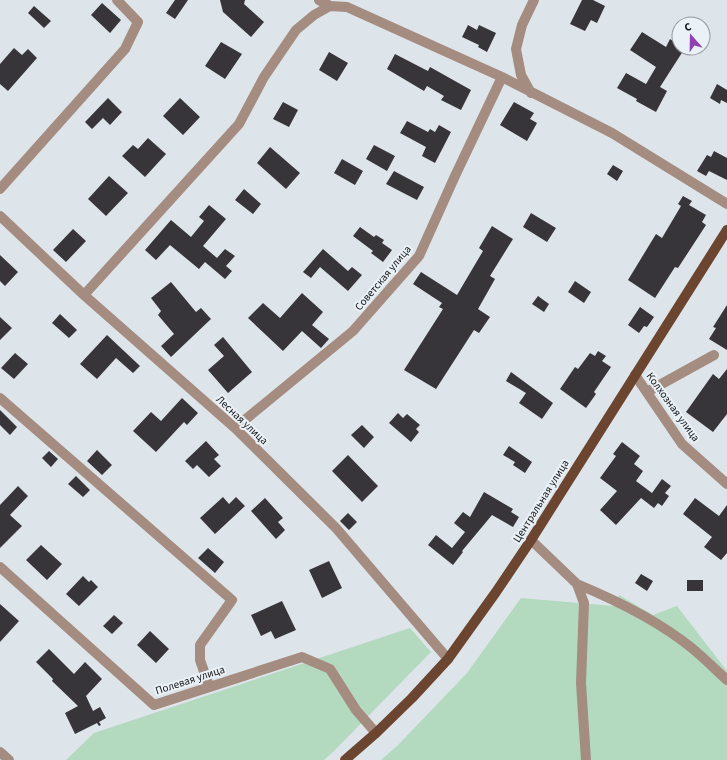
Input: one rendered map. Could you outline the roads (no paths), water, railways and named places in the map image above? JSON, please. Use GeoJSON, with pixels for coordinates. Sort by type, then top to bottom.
{"type":"FeatureCollection","features":[{"type":"Feature","properties":{"kind":"main road","name":"Центральная улица"},"geometry":{"type":"LineString","coordinates":[[344,760],[376,733],[412,698],[448,659],[531,540],[727,230]]}},
{"type":"Feature","properties":{"kind":"street"},"geometry":{"type":"LineString","coordinates":[[0,189],[125,49],[138,22],[117,0]]}},
{"type":"Feature","properties":{"kind":"street"},"geometry":{"type":"LineString","coordinates":[[319,0],[330,6]]}},
{"type":"Feature","properties":{"kind":"street"},"geometry":{"type":"LineString","coordinates":[[531,93],[521,75],[516,49],[522,25],[534,0]]}},
{"type":"Feature","properties":{"kind":"street"},"geometry":{"type":"LineString","coordinates":[[84,295],[239,124],[264,77],[296,30],[314,15],[330,6],[348,4],[502,77],[612,133],[727,204]]}},
{"type":"Feature","properties":{"kind":"street","name":"Советская улица"},"geometry":{"type":"LineString","coordinates":[[235,428],[353,331],[419,256],[502,77]]}},
{"type":"Feature","properties":{"kind":"street","name":"Лесная улица"},"geometry":{"type":"LineString","coordinates":[[0,216],[84,295],[235,428],[336,528],[448,659]]}},
{"type":"Feature","properties":{"kind":"street"},"geometry":{"type":"LineString","coordinates":[[647,392],[714,355]]}},
{"type":"Feature","properties":{"kind":"street","name":"Колхозная улица"},"geometry":{"type":"LineString","coordinates":[[636,375],[682,444],[727,484]]}},
{"type":"Feature","properties":{"kind":"street"},"geometry":{"type":"LineString","coordinates":[[0,398],[232,600],[200,645],[200,660],[209,686]]}},
{"type":"Feature","properties":{"kind":"street"},"geometry":{"type":"LineString","coordinates":[[531,540],[577,584],[604,595],[650,619],[692,648],[727,680]]}},
{"type":"Feature","properties":{"kind":"street","name":"Полевая улица"},"geometry":{"type":"LineString","coordinates":[[0,567],[154,704],[302,657],[330,668],[356,710],[376,733]]}},
{"type":"Feature","properties":{"kind":"street"},"geometry":{"type":"LineString","coordinates":[[577,584],[584,603],[581,683],[586,760]]}},
{"type":"Feature","properties":{"kind":"street"},"geometry":{"type":"LineString","coordinates":[[0,752],[9,760]]}}]}
